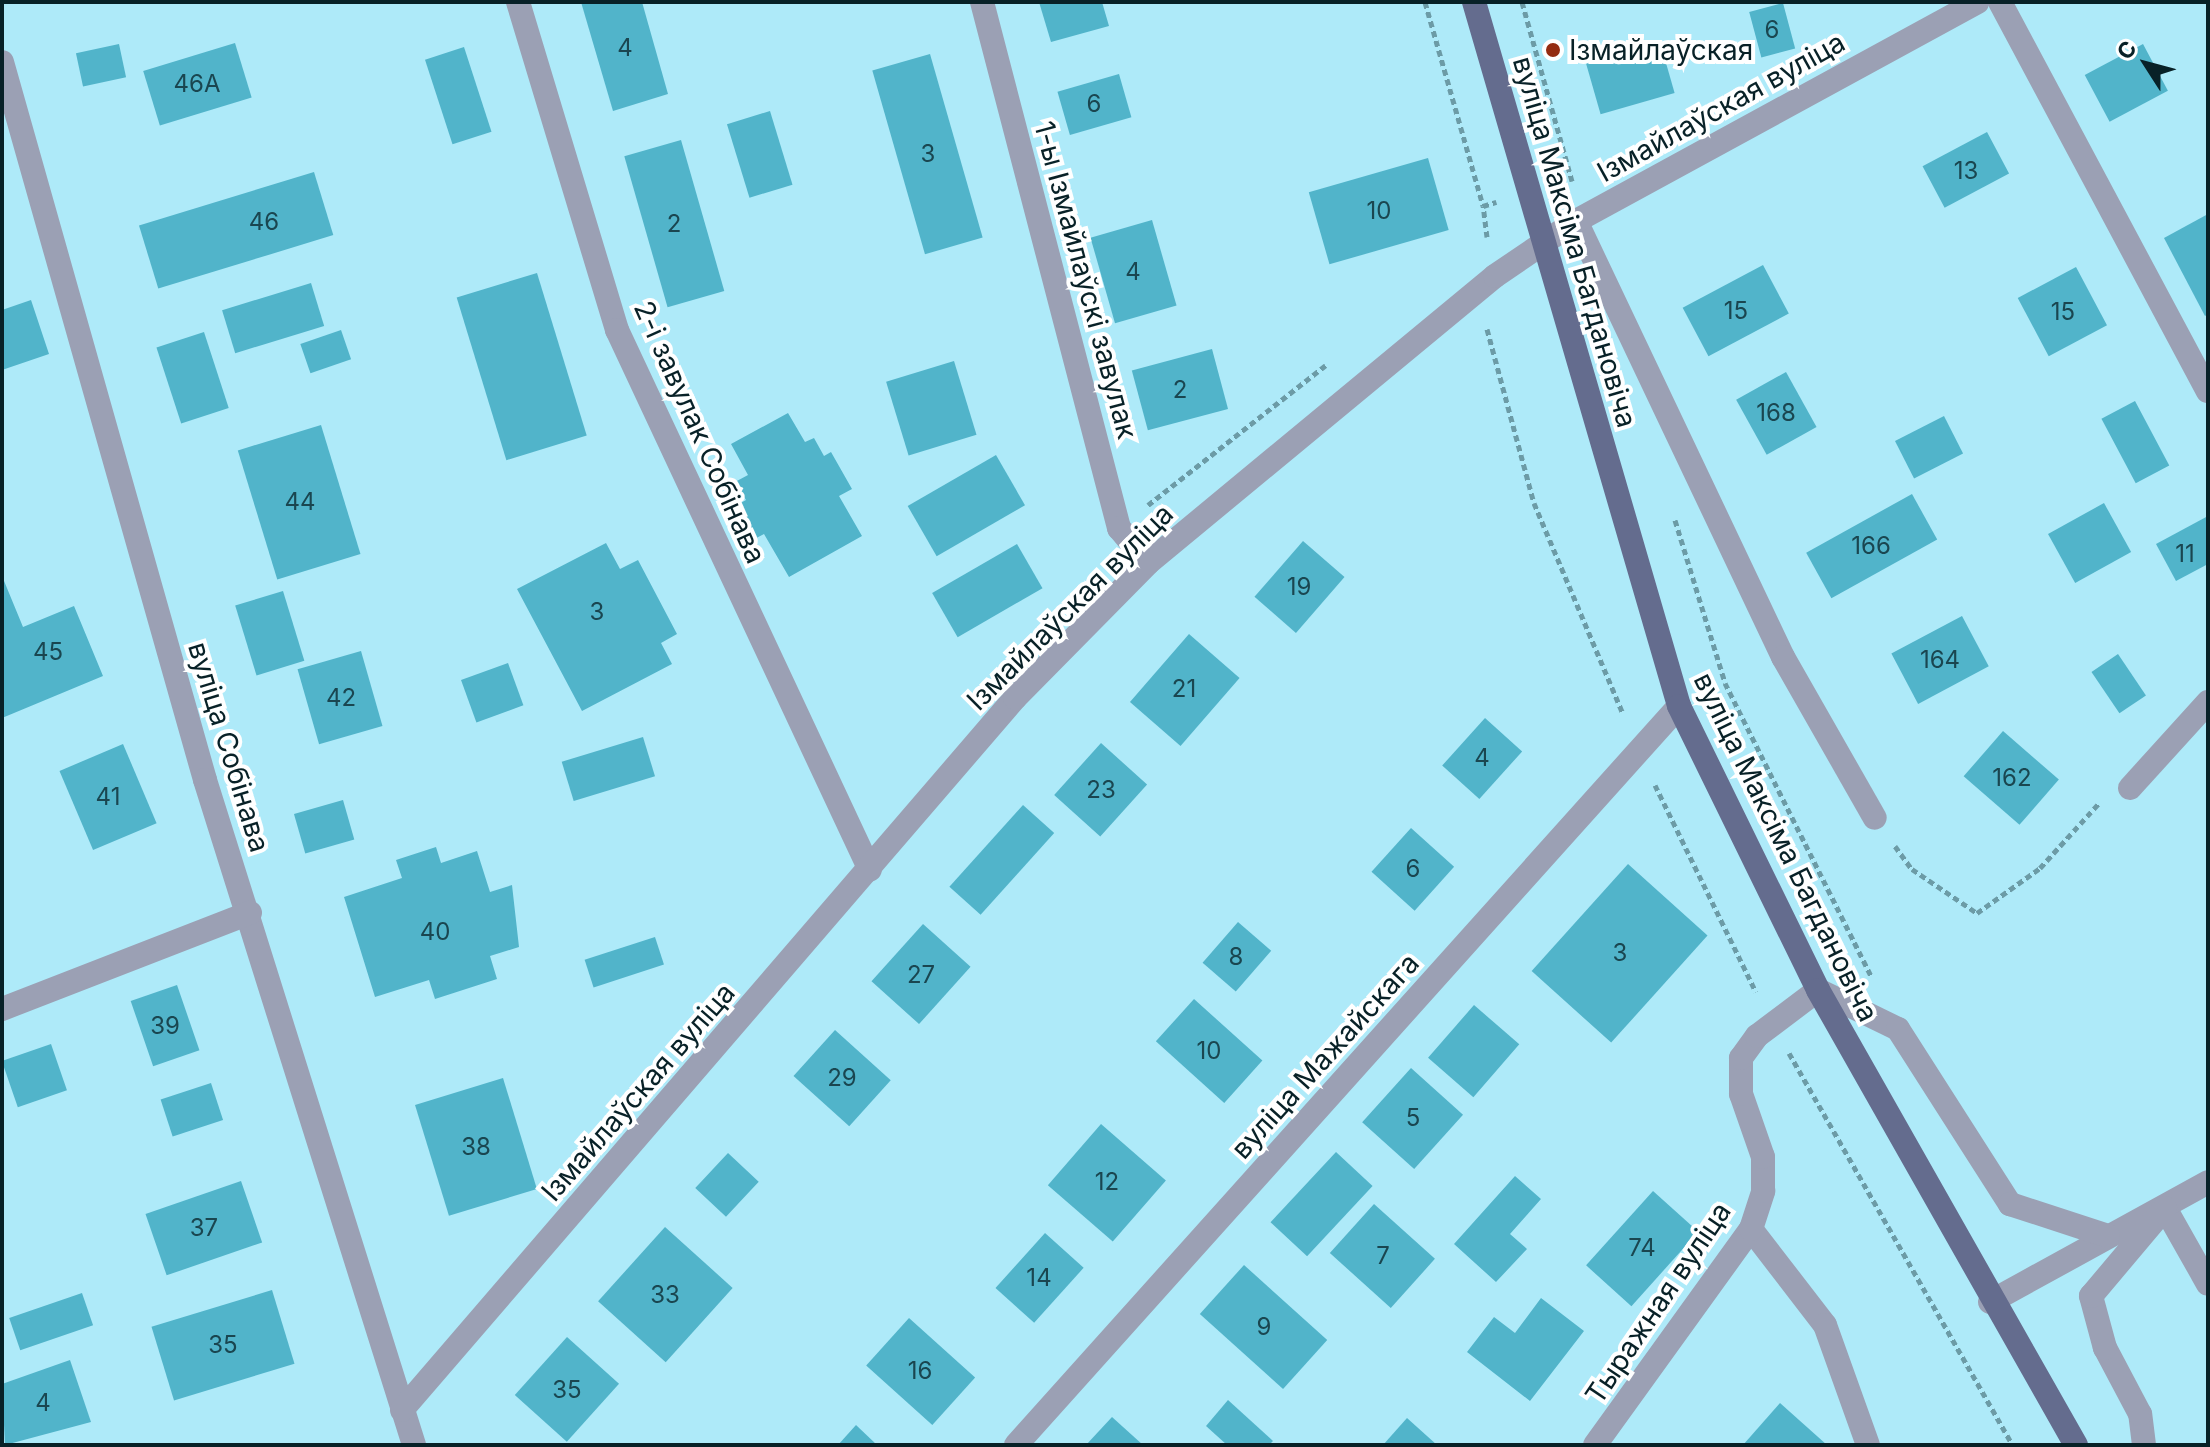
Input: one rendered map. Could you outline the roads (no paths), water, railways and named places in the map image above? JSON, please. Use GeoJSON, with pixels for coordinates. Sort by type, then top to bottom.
{"type":"FeatureCollection","features":[{"type":"Feature","properties":{"kind":"main road","name":"вуліца Максіма Багдановіча"},"geometry":{"type":"LineString","coordinates":[[1474,2],[1526,193],[1679,706],[1818,990],[1990,1302],[2076,1445]]}},
{"type":"Feature","properties":{"kind":"street","name":"2-і завулак Собінава"},"geometry":{"type":"LineString","coordinates":[[518,2],[617,330],[870,870]]}},
{"type":"Feature","properties":{"kind":"street","name":"1-ы Ізмайлаўскі завулак"},"geometry":{"type":"LineString","coordinates":[[982,2],[1119,528],[1148,563]]}},
{"type":"Feature","properties":{"kind":"street","name":"Ізмайлаўская вуліца"},"geometry":{"type":"LineString","coordinates":[[402,1410],[1015,698],[1148,563],[1542,244],[1576,221],[1977,2]]}},
{"type":"Feature","properties":{"kind":"street"},"geometry":{"type":"LineString","coordinates":[[2000,2],[2208,391]]}},
{"type":"Feature","properties":{"kind":"street","name":"вуліца Собінава"},"geometry":{"type":"LineString","coordinates":[[2,62],[205,780],[250,913],[414,1445]]}},
{"type":"Feature","properties":{"kind":"street"},"geometry":{"type":"LineString","coordinates":[[1576,221],[1783,657],[1875,818]]}},
{"type":"Feature","properties":{"kind":"street"},"geometry":{"type":"LineString","coordinates":[[2130,788],[2208,702]]}},
{"type":"Feature","properties":{"kind":"street","name":"вуліца Мажайскага"},"geometry":{"type":"LineString","coordinates":[[1016,1445],[1679,706]]}},
{"type":"Feature","properties":{"kind":"street"},"geometry":{"type":"LineString","coordinates":[[2,1009],[250,913]]}},
{"type":"Feature","properties":{"kind":"street"},"geometry":{"type":"LineString","coordinates":[[1818,990],[1898,1029],[2010,1204],[2108,1236]]}},
{"type":"Feature","properties":{"kind":"street","name":"Тыражная вуліца"},"geometry":{"type":"LineString","coordinates":[[1602,1442],[1751,1229],[1763,1191],[1763,1157],[1741,1094],[1741,1058],[1757,1036],[1818,990]]}},
{"type":"Feature","properties":{"kind":"street"},"geometry":{"type":"LineString","coordinates":[[1990,1302],[2208,1182]]}},
{"type":"Feature","properties":{"kind":"street"},"geometry":{"type":"LineString","coordinates":[[2165,1208],[2208,1284]]}},
{"type":"Feature","properties":{"kind":"street"},"geometry":{"type":"LineString","coordinates":[[2144,1445],[2140,1414],[2105,1348],[2091,1296],[2165,1208]]}},
{"type":"Feature","properties":{"kind":"street"},"geometry":{"type":"LineString","coordinates":[[1751,1229],[1825,1325],[1868,1445]]}},
{"type":"Feature","properties":{"kind":"place","name":"Ізмайлаўская"},"geometry":{"type":"Point","coordinates":[1553,50]}}]}
